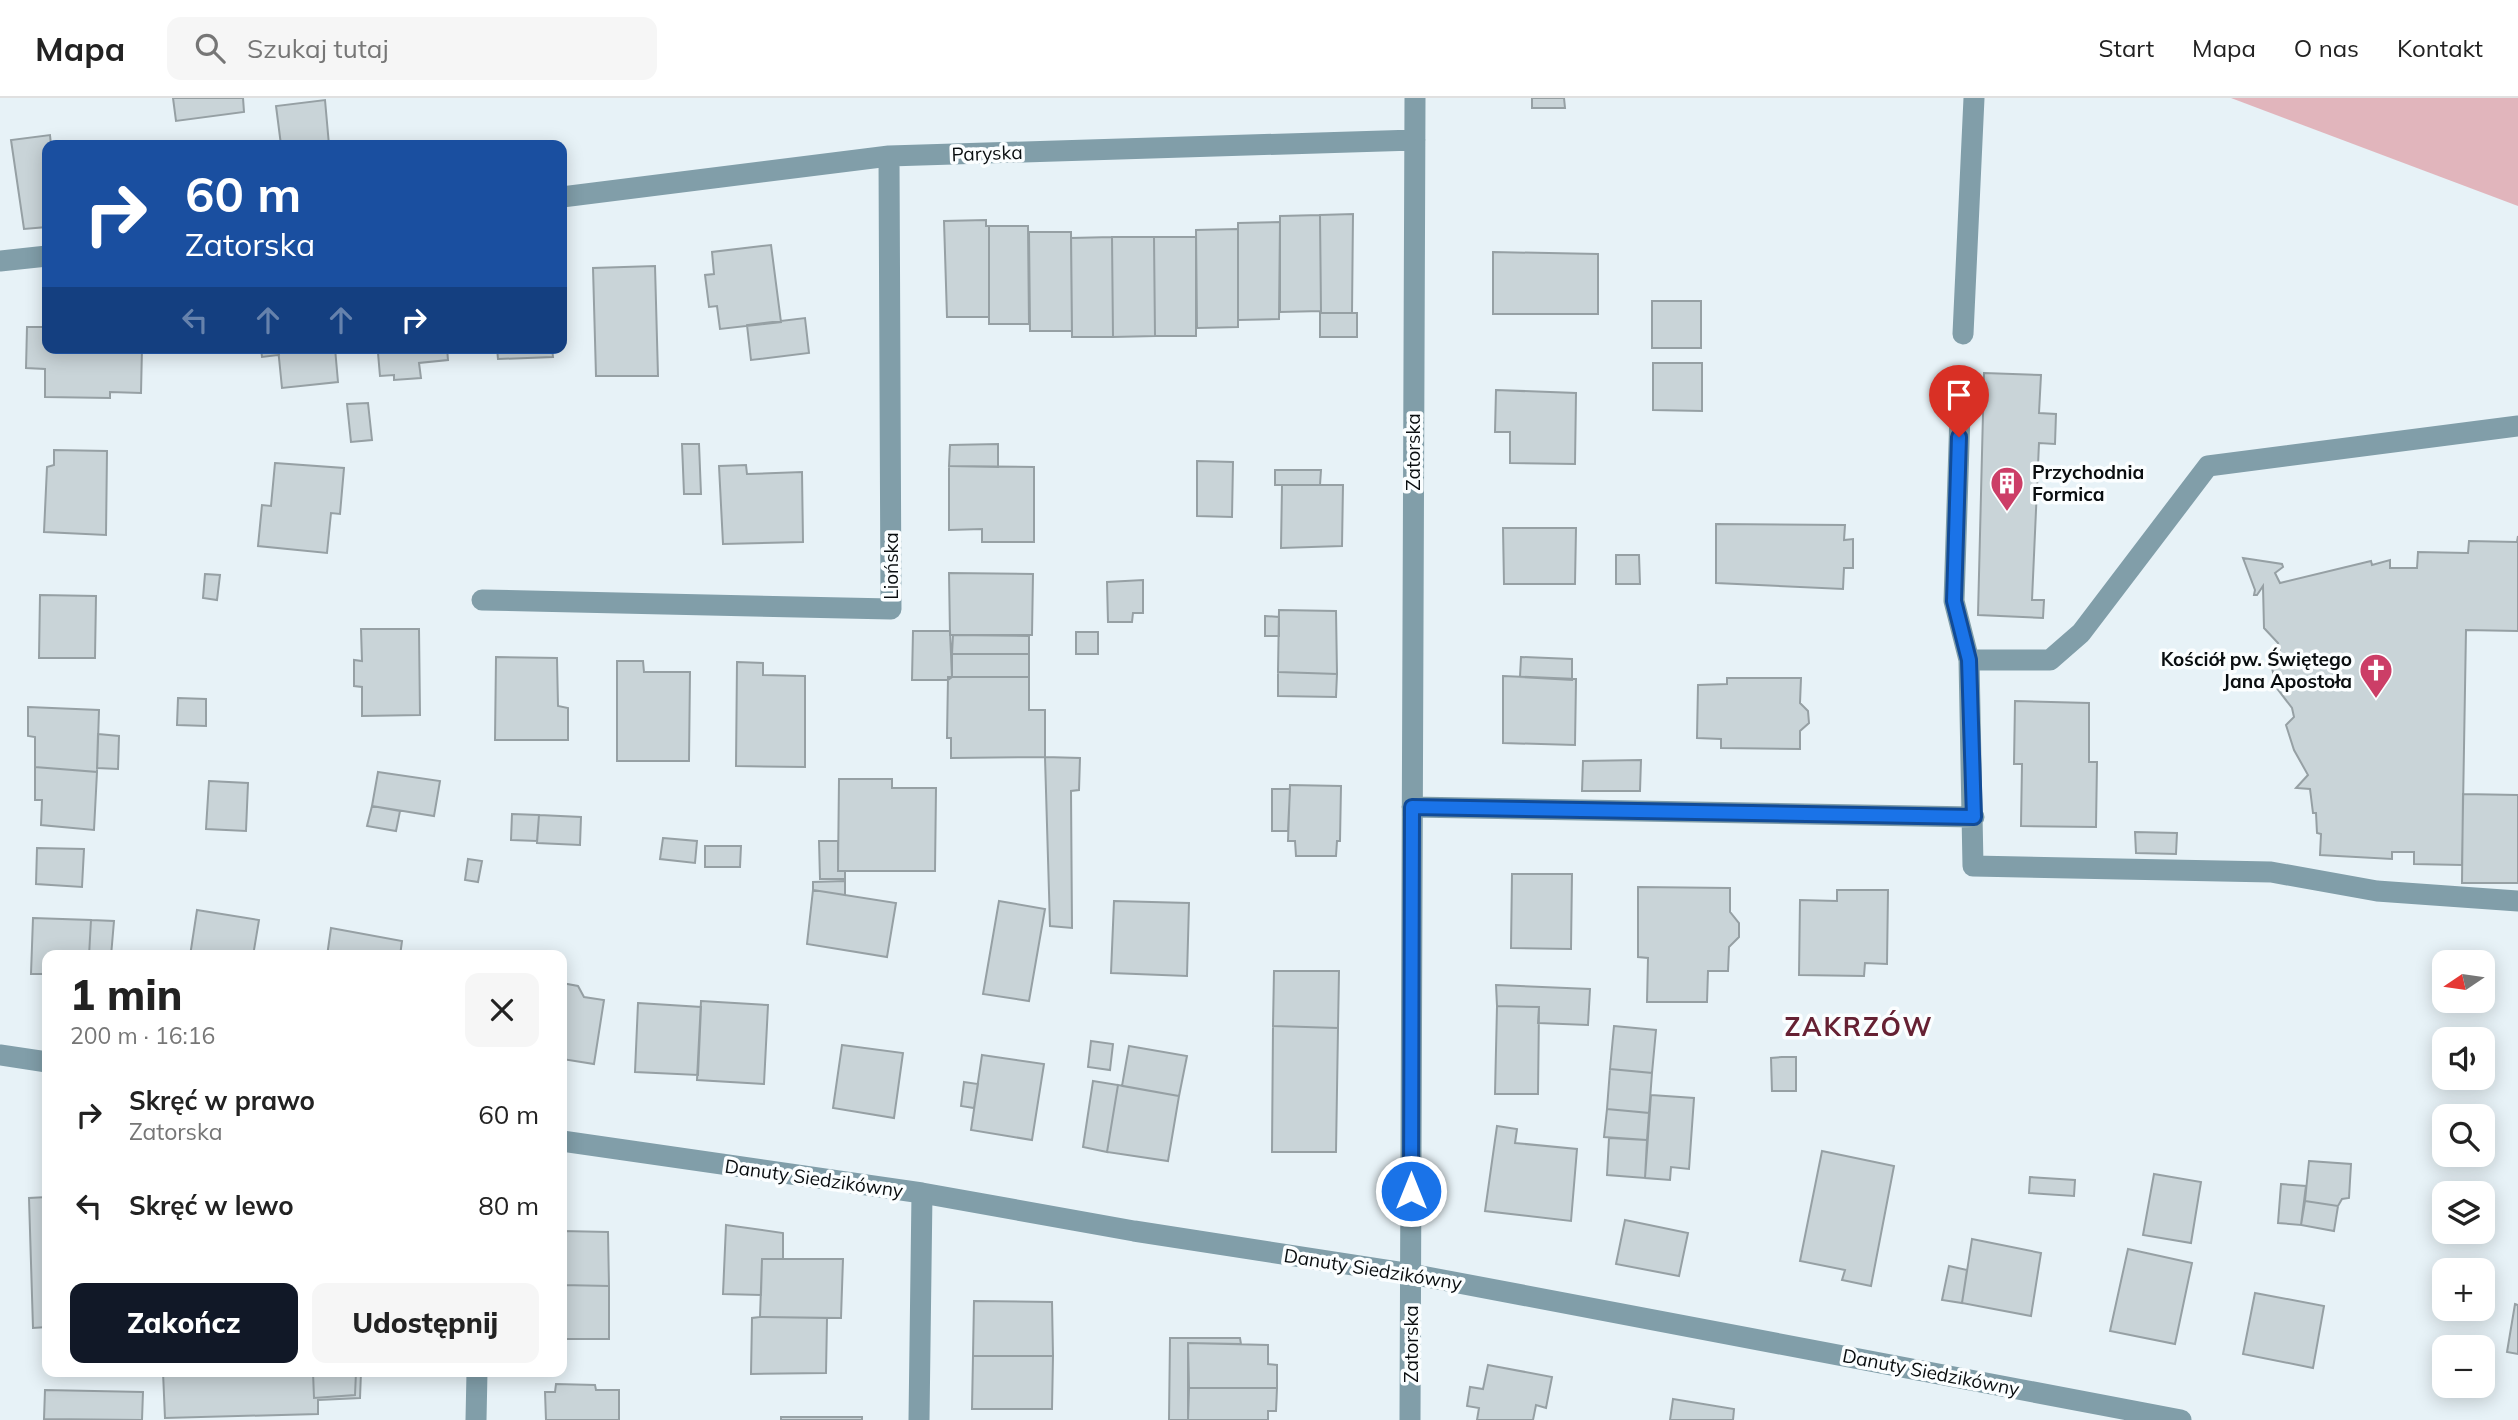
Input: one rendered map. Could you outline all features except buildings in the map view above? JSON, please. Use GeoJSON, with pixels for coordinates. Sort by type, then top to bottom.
{"type":"FeatureCollection","features":[{"type":"Feature","properties":{"kind":"street","name":"Zatorska"},"geometry":{"type":"LineString","coordinates":[[1410,1420],[1415,98]]}},
{"type":"Feature","properties":{"kind":"street"},"geometry":{"type":"LineString","coordinates":[[1964,334],[1974,98]]}},
{"type":"Feature","properties":{"kind":"street","name":"Paryska"},"geometry":{"type":"LineString","coordinates":[[567,196],[888,156],[1415,140]]}},
{"type":"Feature","properties":{"kind":"street","name":"Liońska"},"geometry":{"type":"LineString","coordinates":[[482,600],[891,609],[888,156]]}},
{"type":"Feature","properties":{"kind":"street"},"geometry":{"type":"LineString","coordinates":[[0,261],[42,257]]}},
{"type":"Feature","properties":{"kind":"street"},"geometry":{"type":"LineString","coordinates":[[1961,383],[1954,601],[1969,660],[1973,866],[2270,872],[2377,891],[2518,901]]}},
{"type":"Feature","properties":{"kind":"street"},"geometry":{"type":"LineString","coordinates":[[1969,660],[2050,660],[2081,633],[2208,466],[2518,426]]}},
{"type":"Feature","properties":{"kind":"street"},"geometry":{"type":"LineString","coordinates":[[1412,807],[1974,817]]}},
{"type":"Feature","properties":{"kind":"street"},"geometry":{"type":"LineString","coordinates":[[0,1055],[42,1061]]}},
{"type":"Feature","properties":{"kind":"street","name":"Danuty Siedzikówny"},"geometry":{"type":"LineString","coordinates":[[567,1142],[922,1194],[1134,1231],[1411,1274],[2181,1420]]}},
{"type":"Feature","properties":{"kind":"street"},"geometry":{"type":"LineString","coordinates":[[919,1420],[922,1194]]}},
{"type":"Feature","properties":{"kind":"street"},"geometry":{"type":"LineString","coordinates":[[476,1420],[477,1377]]}},
{"type":"Feature","properties":{"kind":"shaded area"},"geometry":{"type":"Polygon","coordinates":[[[2231,98],[2518,98],[2518,206],[2231,98]]]}},
{"type":"Feature","properties":{"kind":"place","name":"Przychodnia Formica"},"geometry":{"type":"Point","coordinates":[2007,513]}},
{"type":"Feature","properties":{"kind":"place","name":"Kościół pw. Świętego Jana Apostoła"},"geometry":{"type":"Point","coordinates":[2376,700]}},
{"type":"Feature","properties":{"kind":"district","name":"ZAKRZÓW"},"geometry":{"type":"Point","coordinates":[1859,1026]}},
{"type":"Feature","properties":{"kind":"route"},"geometry":{"type":"LineString","coordinates":[[1411,1191],[1412,807],[1974,817],[1969,660],[1954,601],[1959,437]]}}]}
